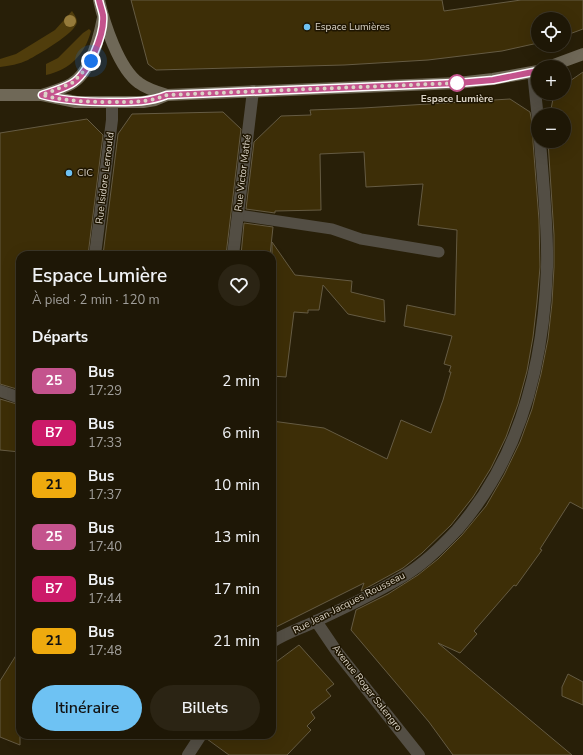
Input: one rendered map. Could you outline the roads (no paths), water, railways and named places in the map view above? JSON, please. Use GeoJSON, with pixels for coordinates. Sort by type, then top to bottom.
{"type":"FeatureCollection","features":[{"type":"Feature","properties":{"kind":"main road"},"geometry":{"type":"LineString","coordinates":[[99,0],[103,16],[115,47],[130,75],[138,83],[153,91],[167,95],[458,83],[493,80],[531,73]]}},
{"type":"Feature","properties":{"kind":"main road"},"geometry":{"type":"LineString","coordinates":[[42,95],[72,83],[83,72],[91,61],[97,46],[103,16]]}},
{"type":"Feature","properties":{"kind":"main road"},"geometry":{"type":"LineString","coordinates":[[567,60],[583,54]]}},
{"type":"Feature","properties":{"kind":"main road"},"geometry":{"type":"LineString","coordinates":[[0,95],[42,95],[76,102],[143,102],[155,100],[167,95]]}},
{"type":"Feature","properties":{"kind":"street","name":"Rue Victor Mathé"},"geometry":{"type":"LineString","coordinates":[[233,251],[253,91]]}},
{"type":"Feature","properties":{"kind":"street","name":"Rue Isidore Lernould"},"geometry":{"type":"LineString","coordinates":[[96,251],[112,120],[112,102]]}},
{"type":"Feature","properties":{"kind":"street","name":"Rue Jean-Jacques Rousseau"},"geometry":{"type":"LineString","coordinates":[[276,640],[373,593],[408,574],[441,548],[468,517],[490,486],[510,448],[524,408],[538,354],[544,315],[547,266],[546,221],[541,148]]}},
{"type":"Feature","properties":{"kind":"street"},"geometry":{"type":"LineString","coordinates":[[0,391],[16,397]]}},
{"type":"Feature","properties":{"kind":"street","name":"Avenue Roger Salengro"},"geometry":{"type":"LineString","coordinates":[[316,621],[337,652],[419,755]]}},
{"type":"Feature","properties":{"kind":"street"},"geometry":{"type":"LineString","coordinates":[[188,755],[198,739]]}},
{"type":"Feature","properties":{"kind":"lane"},"geometry":{"type":"LineString","coordinates":[[238,215],[332,229],[361,239],[439,252]]}},
{"type":"Feature","properties":{"kind":"place","name":"Espace Lumières"},"geometry":{"type":"Point","coordinates":[307,27]}},
{"type":"Feature","properties":{"kind":"place","name":"Espace Lumière"},"geometry":{"type":"Point","coordinates":[457,83]}},
{"type":"Feature","properties":{"kind":"place","name":"CIC"},"geometry":{"type":"Point","coordinates":[69,173]}}]}
